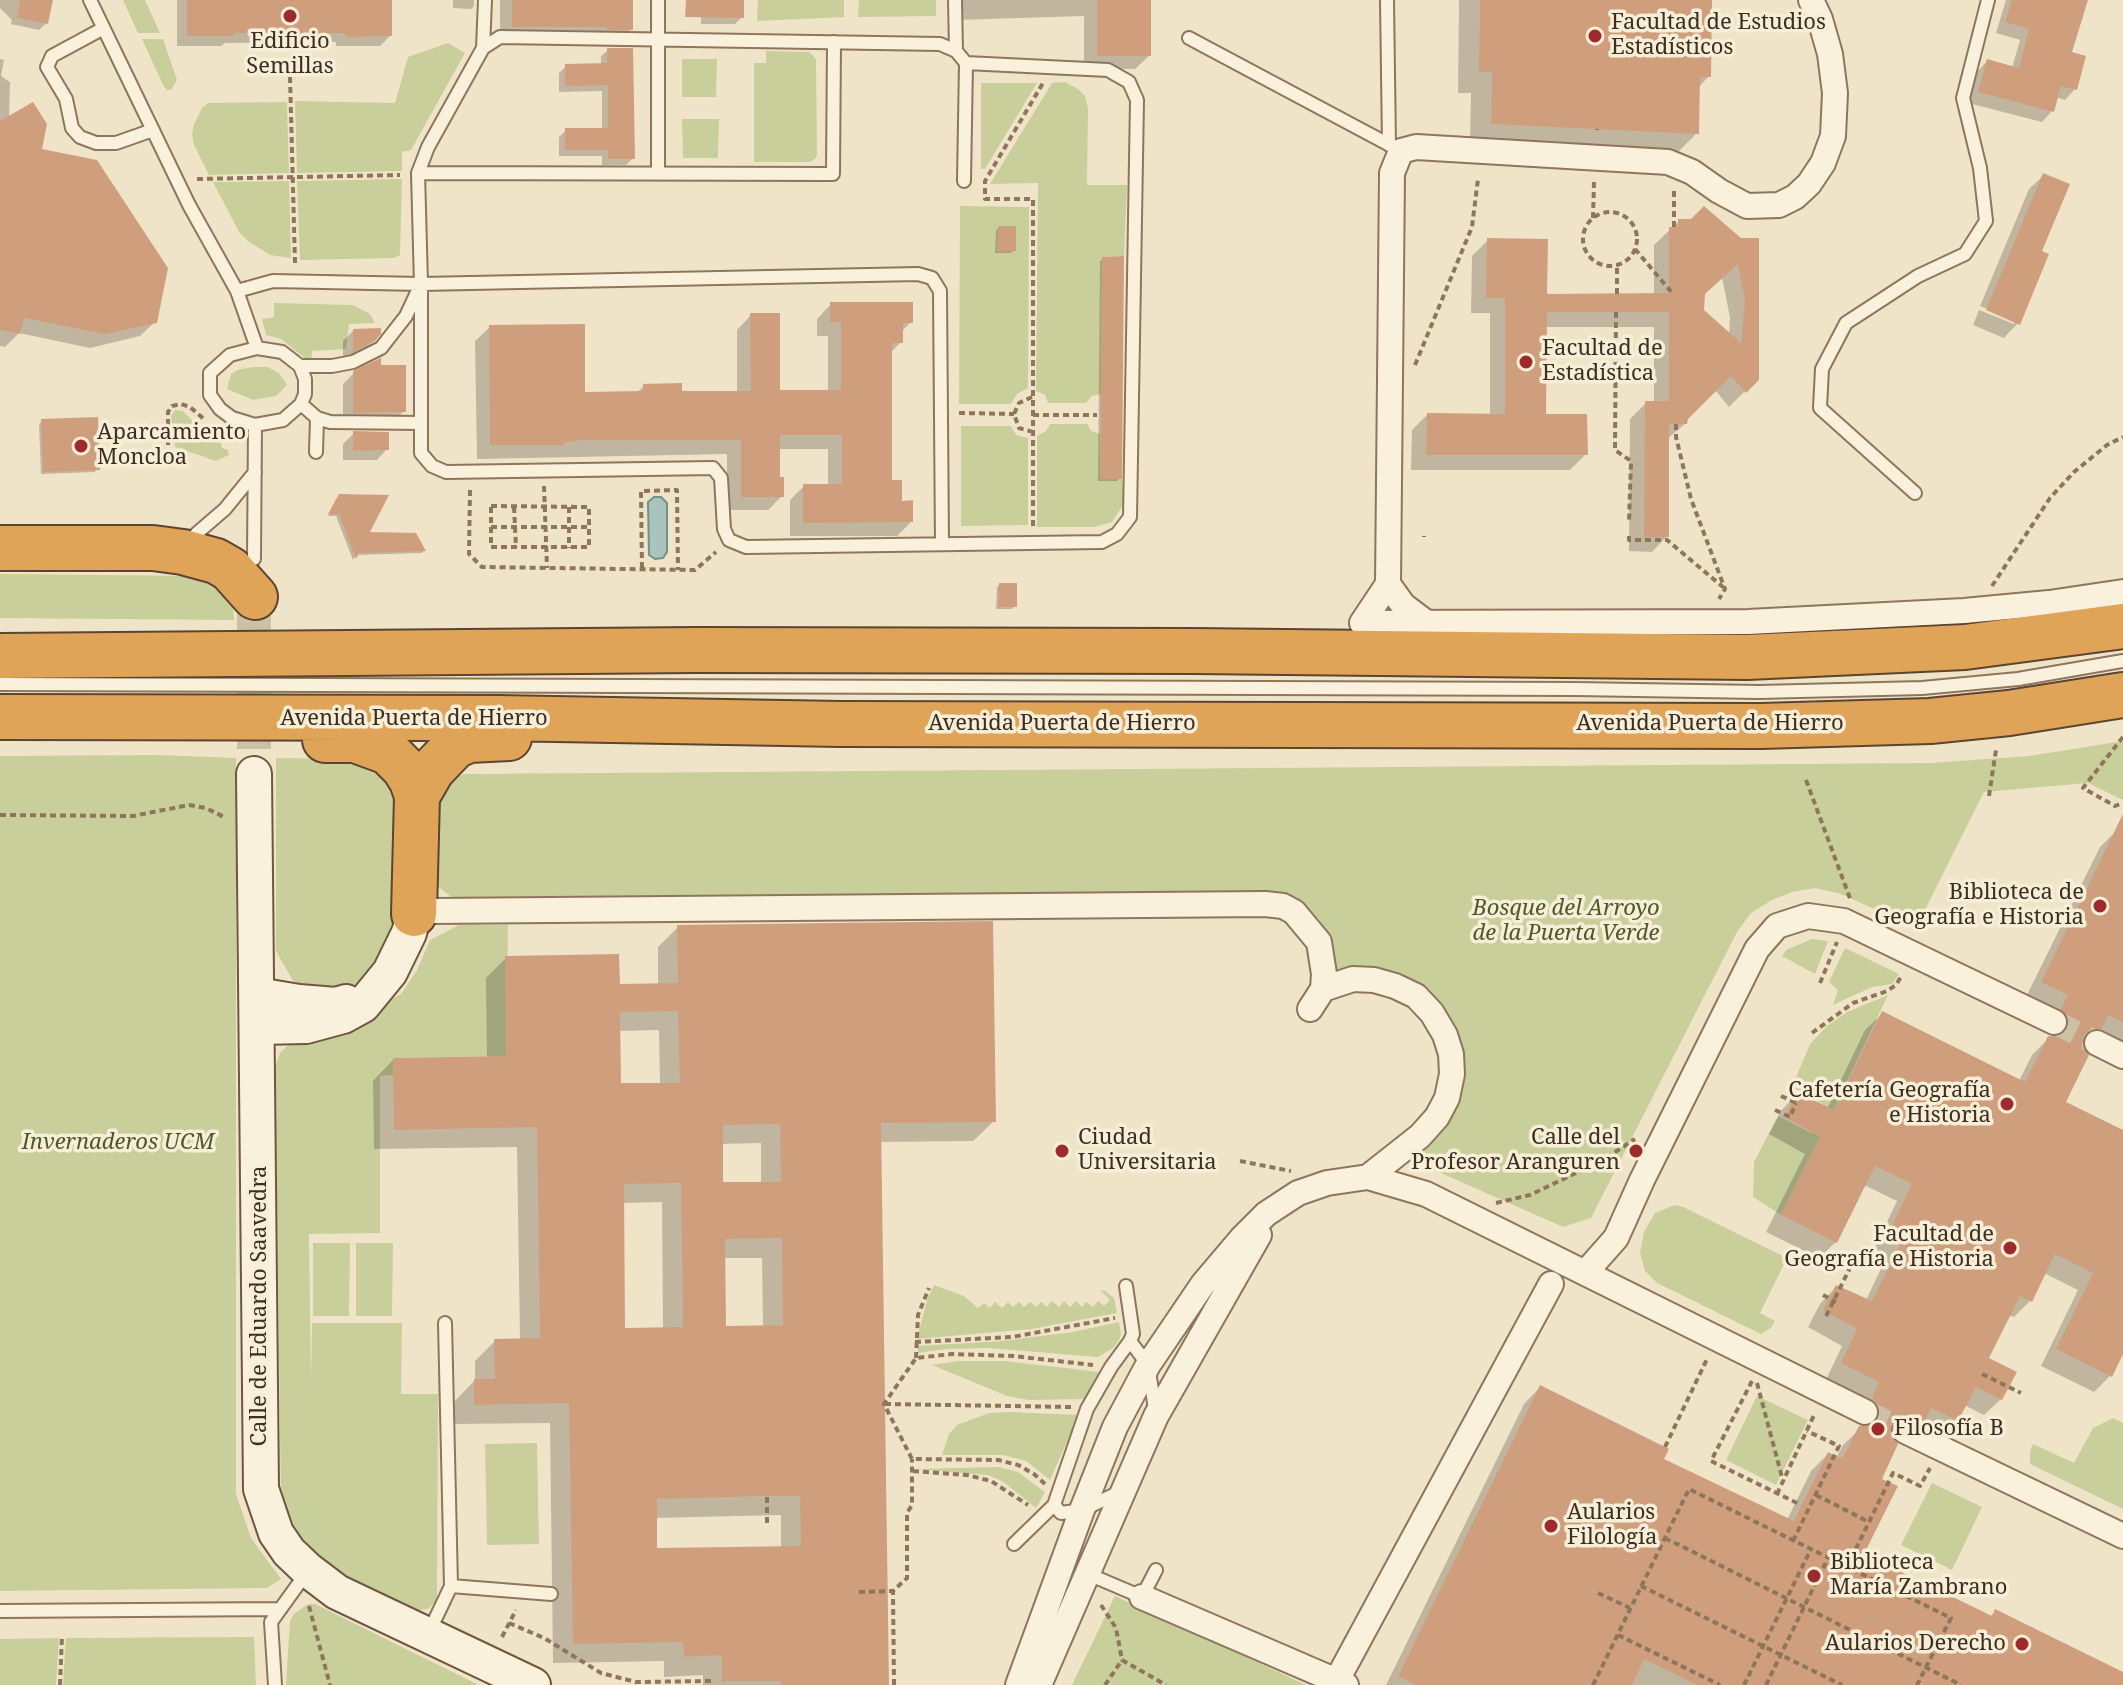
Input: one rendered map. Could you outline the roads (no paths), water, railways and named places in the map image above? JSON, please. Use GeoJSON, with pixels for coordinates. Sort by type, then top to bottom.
{"type":"FeatureCollection","features":[{"type":"Feature","properties":{"kind":"highway"},"geometry":{"type":"LineString","coordinates":[[0,548],[153,548],[238,562]]}},
{"type":"Feature","properties":{"kind":"highway"},"geometry":{"type":"LineString","coordinates":[[1193,651],[1231,632],[1309,623],[1362,623]]}},
{"type":"Feature","properties":{"kind":"highway"},"geometry":{"type":"LineString","coordinates":[[0,656],[696,650],[1747,657],[1965,647],[2123,626]]}},
{"type":"Feature","properties":{"kind":"highway"},"geometry":{"type":"LineString","coordinates":[[0,635],[82,637],[111,643],[134,655]]}},
{"type":"Feature","properties":{"kind":"highway","name":"Avenida Puerta de Hierro"},"geometry":{"type":"LineString","coordinates":[[0,717],[483,718],[841,724],[1761,726],[1930,721],[2009,713],[2123,695]]}},
{"type":"Feature","properties":{"kind":"highway"},"geometry":{"type":"LineString","coordinates":[[0,724],[40,735],[80,738],[355,740],[375,746],[395,758],[404,768],[417,796],[414,914]]}},
{"type":"Feature","properties":{"kind":"highway"},"geometry":{"type":"LineString","coordinates":[[417,796],[443,756],[469,740],[805,736],[841,724]]}},
{"type":"Feature","properties":{"kind":"street"},"geometry":{"type":"LineString","coordinates":[[1362,623],[1388,584],[1392,173],[1395,148],[1668,162],[1692,172],[1747,206],[1779,205],[1795,197],[1809,184],[1823,163],[1833,136],[1835,93],[1830,54],[1811,0]]}},
{"type":"Feature","properties":{"kind":"street"},"geometry":{"type":"LineString","coordinates":[[1388,584],[1403,605],[1428,624]]}},
{"type":"Feature","properties":{"kind":"street"},"geometry":{"type":"LineString","coordinates":[[1362,623],[1748,622],[1964,611],[2123,592]]}},
{"type":"Feature","properties":{"kind":"street","name":"Calle de Eduardo Saavedra"},"geometry":{"type":"LineString","coordinates":[[254,774],[261,1489],[276,1533],[289,1552],[337,1592],[533,1685]]}},
{"type":"Feature","properties":{"kind":"street"},"geometry":{"type":"LineString","coordinates":[[258,1011],[299,1002],[336,1005],[376,990],[401,951],[414,914],[448,911],[1283,906],[1311,929],[1322,954],[1317,999],[1353,979],[1374,980],[1395,986],[1416,996],[1432,1013],[1445,1035],[1451,1054],[1452,1074],[1447,1098],[1437,1117],[1420,1136],[1368,1177]]}},
{"type":"Feature","properties":{"kind":"street"},"geometry":{"type":"LineString","coordinates":[[1585,1273],[1616,1238],[1649,1164],[1753,958],[1777,926],[1808,916],[1844,921],[2054,1022]]}},
{"type":"Feature","properties":{"kind":"street"},"geometry":{"type":"LineString","coordinates":[[2097,1043],[2123,1056]]}},
{"type":"Feature","properties":{"kind":"street"},"geometry":{"type":"LineString","coordinates":[[1018,1685],[1115,1427],[1148,1365],[1203,1284],[1296,1182],[1327,1183],[1368,1177],[1426,1194],[1865,1412]]}},
{"type":"Feature","properties":{"kind":"street"},"geometry":{"type":"LineString","coordinates":[[1039,1685],[1156,1416],[1261,1233],[1296,1182]]}},
{"type":"Feature","properties":{"kind":"street"},"geometry":{"type":"LineString","coordinates":[[1142,1597],[1342,1682],[1551,1284]]}},
{"type":"Feature","properties":{"kind":"street"},"geometry":{"type":"LineString","coordinates":[[1905,1431],[2123,1536]]}},
{"type":"Feature","properties":{"kind":"lane"},"geometry":{"type":"LineString","coordinates":[[90,0],[177,179],[237,291],[257,348]]}},
{"type":"Feature","properties":{"kind":"lane"},"geometry":{"type":"LineString","coordinates":[[485,0],[483,48],[428,147],[418,173],[421,453],[432,466],[446,472],[713,468],[721,478],[724,529],[729,540],[746,547],[1102,542],[1117,534],[1130,517],[1137,100],[1129,82],[1108,70],[966,63]]}},
{"type":"Feature","properties":{"kind":"lane"},"geometry":{"type":"LineString","coordinates":[[658,0],[658,173]]}},
{"type":"Feature","properties":{"kind":"lane"},"geometry":{"type":"LineString","coordinates":[[955,0],[956,51]]}},
{"type":"Feature","properties":{"kind":"lane"},"geometry":{"type":"LineString","coordinates":[[1387,0],[1395,148]]}},
{"type":"Feature","properties":{"kind":"lane"},"geometry":{"type":"LineString","coordinates":[[1915,493],[1820,408],[1822,369],[1846,323],[1918,276],[1965,254],[1986,221],[1980,168],[1963,98],[1988,0]]}},
{"type":"Feature","properties":{"kind":"lane"},"geometry":{"type":"LineString","coordinates":[[102,29],[52,56],[47,67],[66,99],[72,128],[80,137],[96,143],[116,143],[153,130]]}},
{"type":"Feature","properties":{"kind":"lane"},"geometry":{"type":"LineString","coordinates":[[483,48],[500,37],[940,44],[956,51],[966,63],[964,181]]}},
{"type":"Feature","properties":{"kind":"lane"},"geometry":{"type":"LineString","coordinates":[[1189,38],[1395,148]]}},
{"type":"Feature","properties":{"kind":"lane"},"geometry":{"type":"LineString","coordinates":[[418,173],[833,174],[834,42]]}},
{"type":"Feature","properties":{"kind":"lane"},"geometry":{"type":"LineString","coordinates":[[237,291],[273,281],[421,284],[918,274],[932,278],[940,291],[942,544]]}},
{"type":"Feature","properties":{"kind":"lane"},"geometry":{"type":"LineString","coordinates":[[300,366],[332,366],[353,362],[381,348],[406,316],[421,284]]}},
{"type":"Feature","properties":{"kind":"lane"},"geometry":{"type":"LineString","coordinates":[[257,348],[282,352],[300,366],[305,379],[305,394],[301,404],[283,420],[255,425],[232,418],[220,409],[210,395],[210,373],[230,355],[257,348]]}},
{"type":"Feature","properties":{"kind":"lane"},"geometry":{"type":"LineString","coordinates":[[301,404],[317,418],[330,422],[421,423]]}},
{"type":"Feature","properties":{"kind":"lane"},"geometry":{"type":"LineString","coordinates":[[316,452],[317,418]]}},
{"type":"Feature","properties":{"kind":"lane"},"geometry":{"type":"LineString","coordinates":[[238,562],[255,472],[255,425]]}},
{"type":"Feature","properties":{"kind":"lane"},"geometry":{"type":"LineString","coordinates":[[238,562],[225,509],[255,472]]}},
{"type":"Feature","properties":{"kind":"lane"},"geometry":{"type":"LineString","coordinates":[[0,684],[1759,692],[1922,688],[2018,679],[2123,661]]}},
{"type":"Feature","properties":{"kind":"lane"},"geometry":{"type":"LineString","coordinates":[[1014,1544],[1054,1505],[1087,1409],[1130,1341],[1133,1334],[1126,1286]]}},
{"type":"Feature","properties":{"kind":"lane"},"geometry":{"type":"LineString","coordinates":[[427,1635],[451,1586],[445,1323]]}},
{"type":"Feature","properties":{"kind":"lane"},"geometry":{"type":"LineString","coordinates":[[1130,1341],[1148,1365],[1156,1416]]}},
{"type":"Feature","properties":{"kind":"lane"},"geometry":{"type":"LineString","coordinates":[[1054,1505],[1061,1513],[1082,1510],[1122,1491]]}},
{"type":"Feature","properties":{"kind":"lane"},"geometry":{"type":"LineString","coordinates":[[275,1685],[271,1622],[308,1570]]}},
{"type":"Feature","properties":{"kind":"lane"},"geometry":{"type":"LineString","coordinates":[[1088,1574],[1142,1597],[1156,1570]]}},
{"type":"Feature","properties":{"kind":"lane"},"geometry":{"type":"LineString","coordinates":[[451,1586],[551,1594]]}},
{"type":"Feature","properties":{"kind":"lane"},"geometry":{"type":"LineString","coordinates":[[0,1611],[278,1609]]}},
{"type":"Feature","properties":{"kind":"water"},"geometry":{"type":"Polygon","coordinates":[[[654,497],[661,497],[667,503],[667,552],[663,558],[655,559],[649,555],[648,502],[654,497]]]}},
{"type":"Feature","properties":{"kind":"tunnel"},"geometry":{"type":"LineString","coordinates":[[254,613],[254,774]]}},
{"type":"Feature","properties":{"kind":"tunnel"},"geometry":{"type":"LineString","coordinates":[[2054,1022],[2097,1043]]}},
{"type":"Feature","properties":{"kind":"tunnel"},"geometry":{"type":"LineString","coordinates":[[1865,1412],[1905,1431]]}},
{"type":"Feature","properties":{"kind":"place","name":"Edificio Semillas"},"geometry":{"type":"Point","coordinates":[290,16]}},
{"type":"Feature","properties":{"kind":"place","name":"Facultad de Estudios Estadísticos"},"geometry":{"type":"Point","coordinates":[1595,36]}},
{"type":"Feature","properties":{"kind":"place","name":"Facultad de Estadística"},"geometry":{"type":"Point","coordinates":[1526,362]}},
{"type":"Feature","properties":{"kind":"place","name":"Aparcamiento Moncloa"},"geometry":{"type":"Point","coordinates":[81,446]}},
{"type":"Feature","properties":{"kind":"place","name":"Biblioteca de Geografía e Historia"},"geometry":{"type":"Point","coordinates":[2100,906]}},
{"type":"Feature","properties":{"kind":"place","name":"Cafetería Geografía e Historia"},"geometry":{"type":"Point","coordinates":[2007,1104]}},
{"type":"Feature","properties":{"kind":"place","name":"Ciudad Universitaria"},"geometry":{"type":"Point","coordinates":[1062,1151]}},
{"type":"Feature","properties":{"kind":"place","name":"Calle del Profesor Aranguren"},"geometry":{"type":"Point","coordinates":[1636,1151]}},
{"type":"Feature","properties":{"kind":"place","name":"Facultad de Geografía e Historia"},"geometry":{"type":"Point","coordinates":[2010,1248]}},
{"type":"Feature","properties":{"kind":"place","name":"Filosofía B"},"geometry":{"type":"Point","coordinates":[1878,1429]}},
{"type":"Feature","properties":{"kind":"place","name":"Aularios Filología"},"geometry":{"type":"Point","coordinates":[1551,1526]}},
{"type":"Feature","properties":{"kind":"place","name":"Biblioteca María Zambrano"},"geometry":{"type":"Point","coordinates":[1814,1576]}},
{"type":"Feature","properties":{"kind":"place","name":"Aularios Derecho"},"geometry":{"type":"Point","coordinates":[2022,1644]}},
{"type":"Feature","properties":{"kind":"park label","name":"Bosque del Arroyo de la Puerta Verde"},"geometry":{"type":"Point","coordinates":[1566,922]}},
{"type":"Feature","properties":{"kind":"park label","name":"Invernaderos UCM"},"geometry":{"type":"Point","coordinates":[118,1143]}}]}
